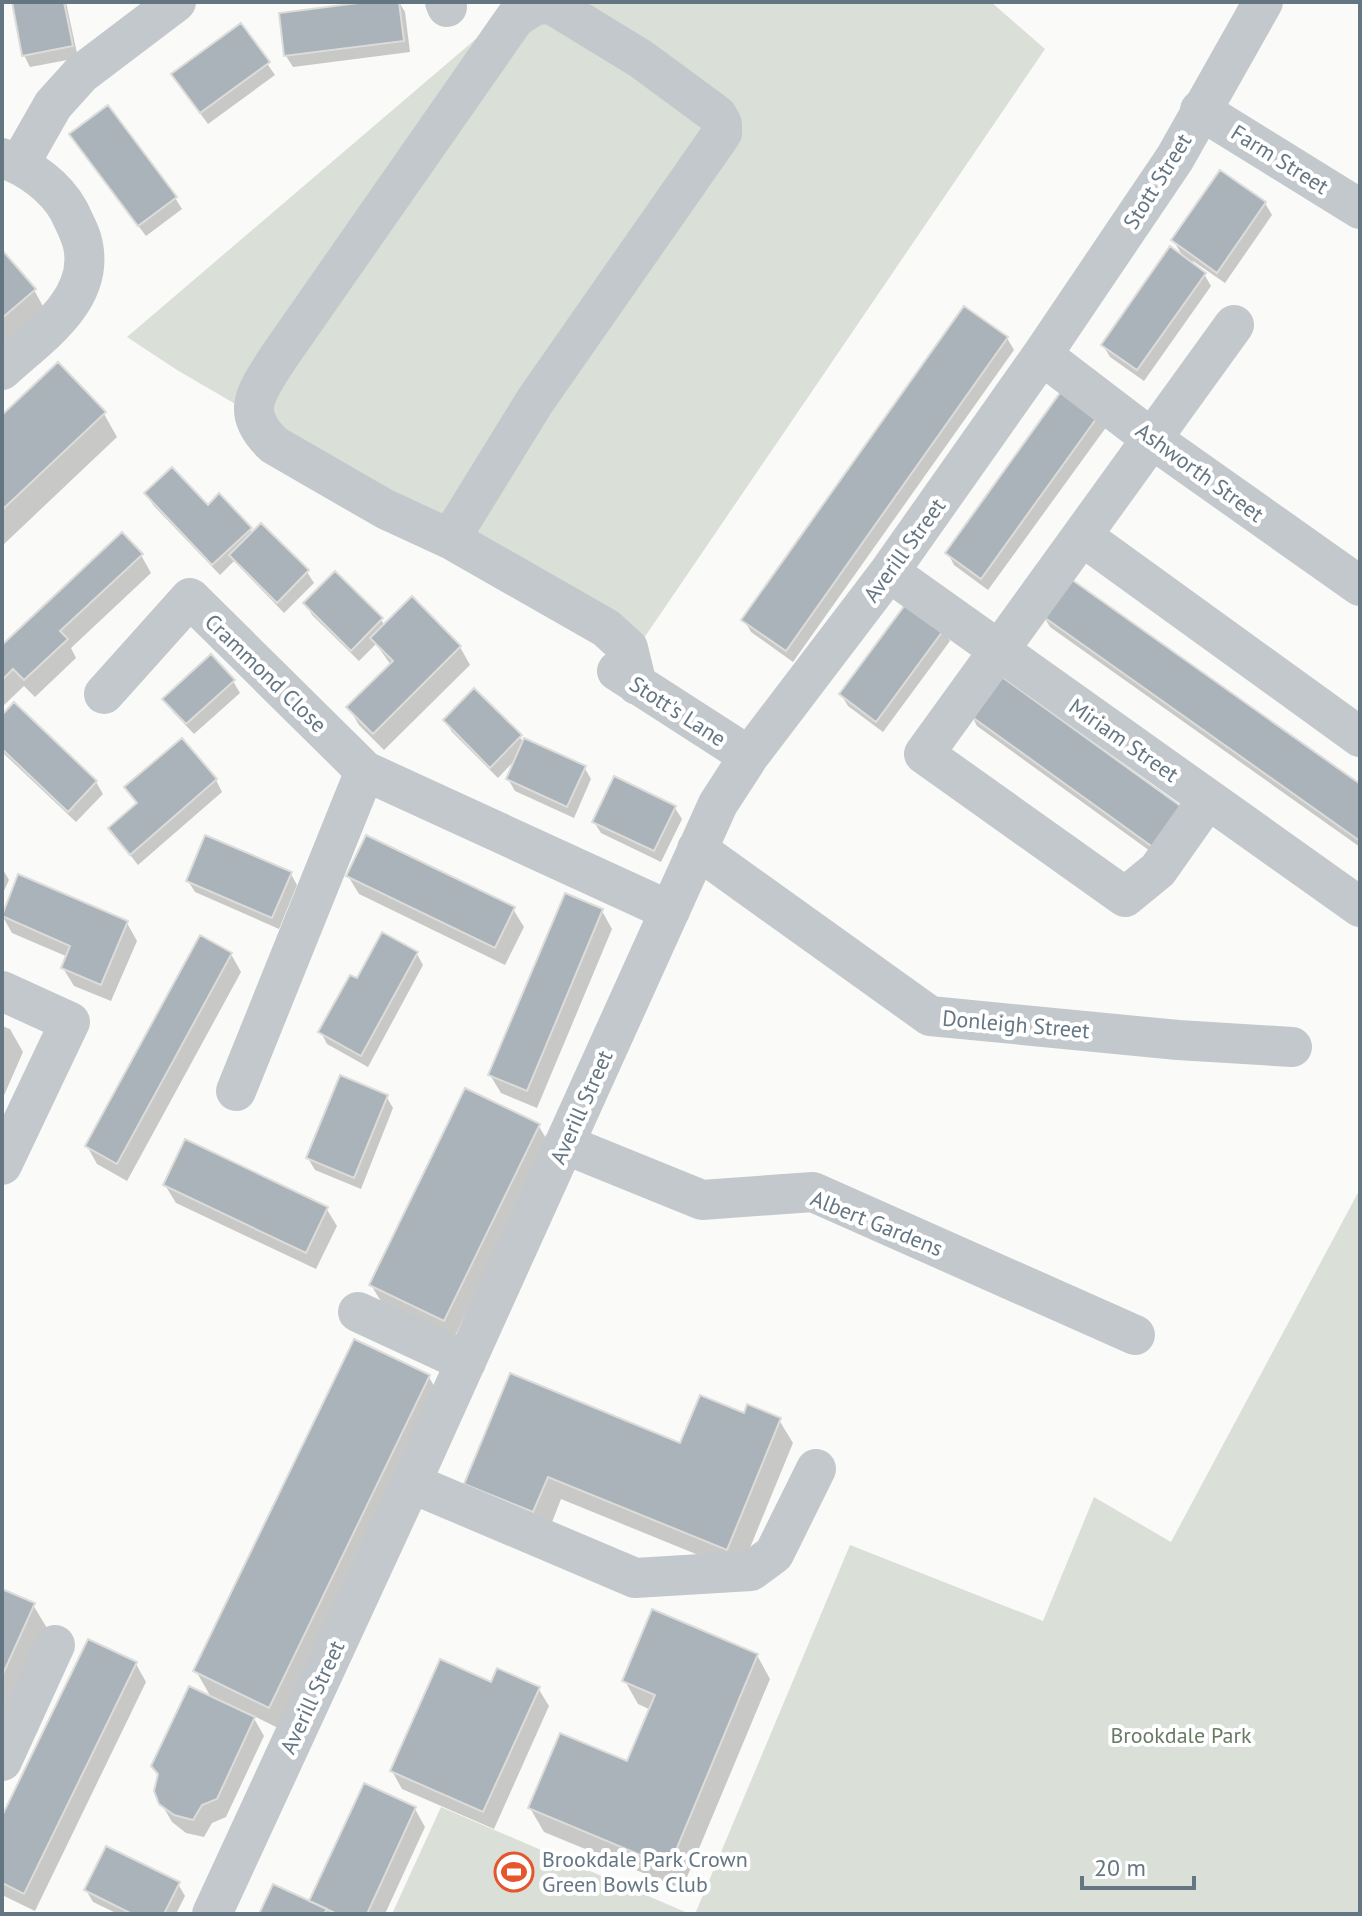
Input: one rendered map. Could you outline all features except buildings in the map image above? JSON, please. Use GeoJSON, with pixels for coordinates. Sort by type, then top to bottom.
{"type":"FeatureCollection","features":[{"type":"Feature","properties":{"kind":"street"},"geometry":{"type":"LineString","coordinates":[[2,370],[67,309],[78,290],[84,270],[80,235],[65,205],[44,182],[11,161],[81,74],[176,2]]}},
{"type":"Feature","properties":{"kind":"street","name":"Stott Street"},"geometry":{"type":"LineString","coordinates":[[1042,355],[1175,158],[1263,2]]}},
{"type":"Feature","properties":{"kind":"street"},"geometry":{"type":"LineString","coordinates":[[551,4],[641,59],[717,115],[722,124],[722,133],[535,401],[450,539],[385,509],[274,445],[260,432],[254,417],[254,402],[278,358],[515,18],[535,5],[551,4]]}},
{"type":"Feature","properties":{"kind":"street","name":"Farm Street"},"geometry":{"type":"LineString","coordinates":[[1200,110],[1360,209]]}},
{"type":"Feature","properties":{"kind":"street"},"geometry":{"type":"LineString","coordinates":[[1208,799],[1158,870],[1125,897],[924,754],[1234,325]]}},
{"type":"Feature","properties":{"kind":"street","name":"Ashworth Street"},"geometry":{"type":"LineString","coordinates":[[1042,355],[1152,439],[1360,586]]}},
{"type":"Feature","properties":{"kind":"street","name":"Averill Street"},"geometry":{"type":"LineString","coordinates":[[212,1914],[718,804],[749,756],[889,572],[1042,355]]}},
{"type":"Feature","properties":{"kind":"street"},"geometry":{"type":"LineString","coordinates":[[1082,536],[1360,737]]}},
{"type":"Feature","properties":{"kind":"street","name":"Stott's Lane"},"geometry":{"type":"LineString","coordinates":[[450,539],[606,628],[628,648],[622,675],[749,756]]}},
{"type":"Feature","properties":{"kind":"street","name":"Miriam Street"},"geometry":{"type":"LineString","coordinates":[[889,572],[1360,907]]}},
{"type":"Feature","properties":{"kind":"street","name":"Crammond Close"},"geometry":{"type":"LineString","coordinates":[[104,694],[190,598],[365,771],[670,911]]}},
{"type":"Feature","properties":{"kind":"street"},"geometry":{"type":"LineString","coordinates":[[236,1091],[365,771]]}},
{"type":"Feature","properties":{"kind":"street","name":"Donleigh Street"},"geometry":{"type":"LineString","coordinates":[[697,849],[930,1016],[1178,1040],[1292,1047]]}},
{"type":"Feature","properties":{"kind":"street"},"geometry":{"type":"LineString","coordinates":[[2,991],[70,1022],[2,1165]]}},
{"type":"Feature","properties":{"kind":"street","name":"Albert Gardens"},"geometry":{"type":"LineString","coordinates":[[564,1144],[702,1200],[813,1192],[1135,1335]]}},
{"type":"Feature","properties":{"kind":"street"},"geometry":{"type":"LineString","coordinates":[[358,1312],[466,1362]]}},
{"type":"Feature","properties":{"kind":"street"},"geometry":{"type":"LineString","coordinates":[[411,1483],[635,1578],[751,1571],[774,1554],[816,1469]]}},
{"type":"Feature","properties":{"kind":"street"},"geometry":{"type":"LineString","coordinates":[[2,1761],[55,1645]]}},
{"type":"Feature","properties":{"kind":"green space"},"geometry":{"type":"Polygon","coordinates":[[[519,2],[991,2],[1045,49],[642,641],[177,370],[127,337],[519,2]]]}},
{"type":"Feature","properties":{"kind":"green space","name":"Brookdale Park"},"geometry":{"type":"Polygon","coordinates":[[[1360,1189],[1360,1914],[695,1914],[850,1545],[1043,1621],[1094,1497],[1171,1542],[1360,1189]]]}},
{"type":"Feature","properties":{"kind":"green space"},"geometry":{"type":"Polygon","coordinates":[[[441,1807],[690,1914],[392,1914],[441,1807]]]}},
{"type":"Feature","properties":{"kind":"place","name":"Brookdale Park Crown Green Bowls Club"},"geometry":{"type":"Point","coordinates":[514,1872]}}]}
